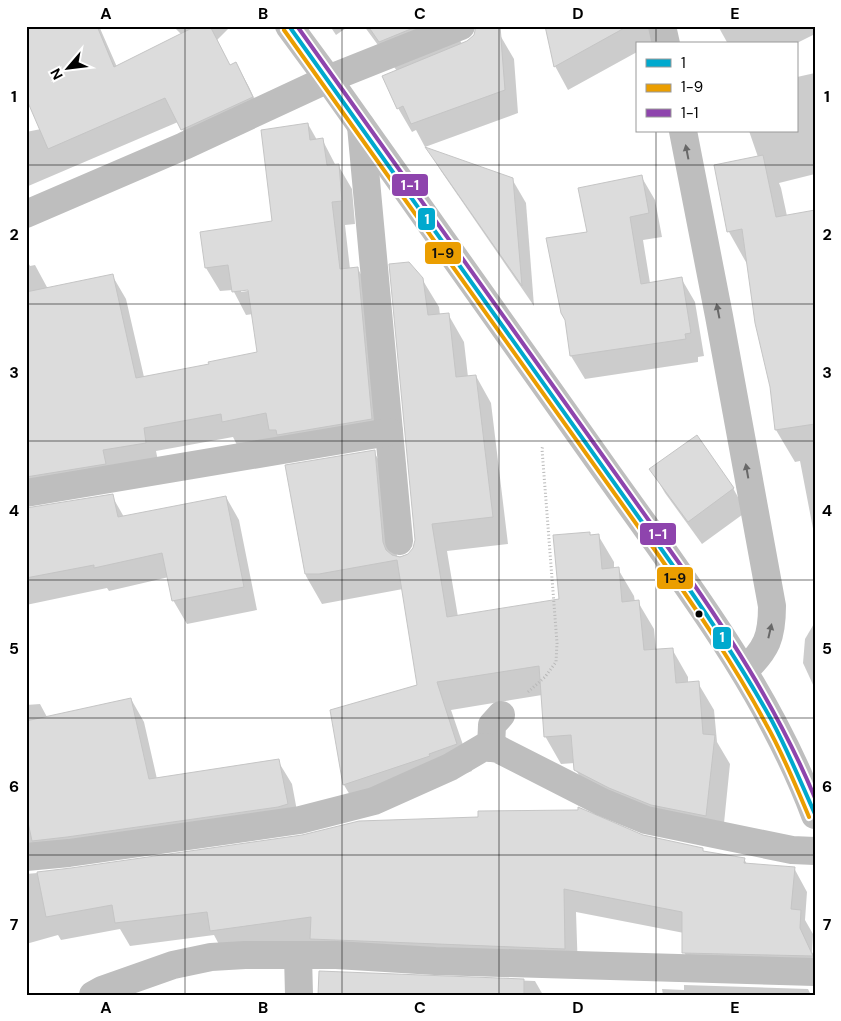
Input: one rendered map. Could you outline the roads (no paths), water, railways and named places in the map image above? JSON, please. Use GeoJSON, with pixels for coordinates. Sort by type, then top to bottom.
{"type":"FeatureCollection","features":[{"type":"Feature","properties":{"kind":"street"},"geometry":{"type":"LineString","coordinates":[[289,26],[691,591],[751,682],[804,786],[815,815]]}},
{"type":"Feature","properties":{"kind":"street"},"geometry":{"type":"LineString","coordinates":[[26,214],[184,146],[328,79],[462,26]]}},
{"type":"Feature","properties":{"kind":"street"},"geometry":{"type":"LineString","coordinates":[[662,26],[666,42]]}},
{"type":"Feature","properties":{"kind":"street"},"geometry":{"type":"LineString","coordinates":[[360,125],[399,541]]}},
{"type":"Feature","properties":{"kind":"street"},"geometry":{"type":"LineString","coordinates":[[683,132],[772,606],[772,626],[766,645],[744,671]]}},
{"type":"Feature","properties":{"kind":"street"},"geometry":{"type":"LineString","coordinates":[[26,493],[389,432]]}},
{"type":"Feature","properties":{"kind":"street"},"geometry":{"type":"LineString","coordinates":[[491,748],[492,725],[501,716]]}},
{"type":"Feature","properties":{"kind":"street"},"geometry":{"type":"LineString","coordinates":[[26,857],[69,854],[300,820],[374,801],[450,767],[484,747],[498,749],[602,802],[646,820],[792,850],[815,851]]}},
{"type":"Feature","properties":{"kind":"street"},"geometry":{"type":"LineString","coordinates":[[93,995],[173,964],[211,957],[245,955],[373,956],[441,961],[815,972]]}},
{"type":"Feature","properties":{"kind":"street"},"geometry":{"type":"LineString","coordinates":[[298,955],[299,995]]}}]}
